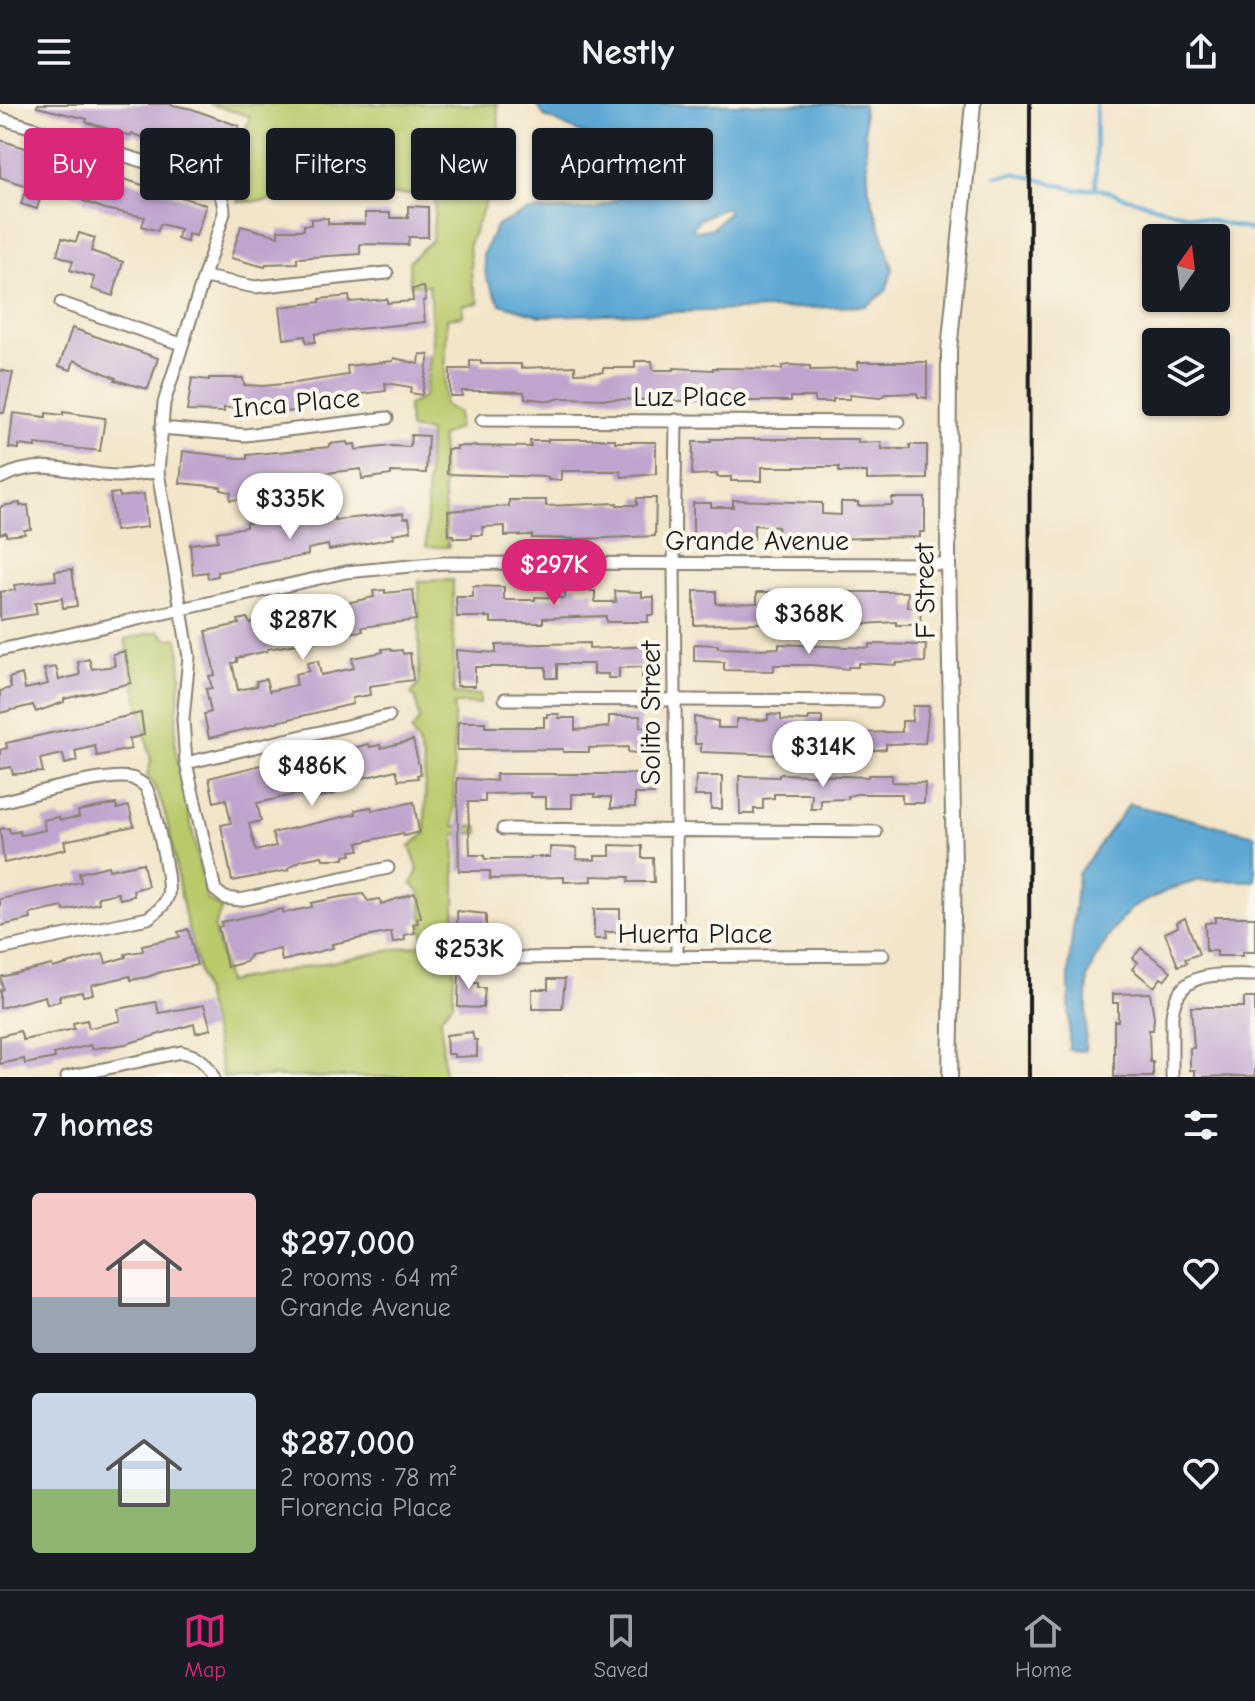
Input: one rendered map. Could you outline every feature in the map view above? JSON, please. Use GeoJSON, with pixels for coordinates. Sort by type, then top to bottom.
{"type":"FeatureCollection","features":[{"type":"Feature","properties":{"kind":"street","name":"F Street"},"geometry":{"type":"LineString","coordinates":[[950,1077],[954,865],[948,564],[949,351],[973,104]]}},
{"type":"Feature","properties":{"kind":"street"},"geometry":{"type":"LineString","coordinates":[[0,118],[205,180],[220,192],[224,200],[224,213],[164,403],[158,472],[189,657],[183,727],[186,763],[215,890],[225,898],[240,900],[388,868]]}},
{"type":"Feature","properties":{"kind":"street"},"geometry":{"type":"LineString","coordinates":[[205,277],[255,287],[387,273]]}},
{"type":"Feature","properties":{"kind":"street"},"geometry":{"type":"LineString","coordinates":[[61,303],[181,344]]}},
{"type":"Feature","properties":{"kind":"street","name":"Inca Place"},"geometry":{"type":"LineString","coordinates":[[161,428],[245,435],[387,418]]}},
{"type":"Feature","properties":{"kind":"street","name":"Luz Place"},"geometry":{"type":"LineString","coordinates":[[482,420],[899,422]]}},
{"type":"Feature","properties":{"kind":"street","name":"Solito Street"},"geometry":{"type":"LineString","coordinates":[[676,420],[674,701],[677,957]]}},
{"type":"Feature","properties":{"kind":"street"},"geometry":{"type":"LineString","coordinates":[[0,478],[21,469],[57,466],[118,476],[158,472]]}},
{"type":"Feature","properties":{"kind":"street","name":"Grande Avenue"},"geometry":{"type":"LineString","coordinates":[[0,650],[346,572],[394,566],[443,563],[948,564]]}},
{"type":"Feature","properties":{"kind":"street"},"geometry":{"type":"LineString","coordinates":[[505,699],[876,701]]}},
{"type":"Feature","properties":{"kind":"street"},"geometry":{"type":"LineString","coordinates":[[186,763],[389,716]]}},
{"type":"Feature","properties":{"kind":"street"},"geometry":{"type":"LineString","coordinates":[[0,802],[111,777],[133,778],[145,787],[168,878],[168,896],[161,909],[148,918],[0,949]]}},
{"type":"Feature","properties":{"kind":"street"},"geometry":{"type":"LineString","coordinates":[[503,829],[876,832]]}},
{"type":"Feature","properties":{"kind":"street","name":"Huerta Place"},"geometry":{"type":"LineString","coordinates":[[507,958],[883,955]]}},
{"type":"Feature","properties":{"kind":"street"},"geometry":{"type":"LineString","coordinates":[[1172,1077],[1172,1016],[1181,990],[1187,983],[1207,975],[1255,975]]}},
{"type":"Feature","properties":{"kind":"street"},"geometry":{"type":"LineString","coordinates":[[67,1077],[181,1052],[194,1055],[206,1063],[213,1077]]}},
{"type":"Feature","properties":{"kind":"green space"},"geometry":{"type":"Polygon","coordinates":[[[209,104],[497,104],[499,123],[498,128],[411,128],[411,194],[395,195],[395,128],[266,128],[266,200],[282,200],[238,202],[250,200],[250,128],[246,128],[250,116],[209,104]]]}},
{"type":"Feature","properties":{"kind":"green space"},"geometry":{"type":"Polygon","coordinates":[[[435,200],[487,200],[469,244],[472,283],[479,303],[463,305],[463,316],[447,318],[444,405],[458,413],[458,428],[441,436],[449,547],[426,547],[429,432],[409,429],[408,405],[424,397],[433,342],[429,285],[410,285],[409,261],[432,240],[435,200]]]}},
{"type":"Feature","properties":{"kind":"green space"},"geometry":{"type":"Polygon","coordinates":[[[453,580],[454,694],[480,695],[480,704],[454,704],[454,826],[478,826],[479,833],[455,834],[455,952],[479,954],[481,962],[454,964],[453,1003],[441,1016],[444,1077],[223,1077],[184,910],[169,828],[160,799],[147,776],[151,761],[125,639],[159,631],[167,639],[177,638],[179,643],[181,676],[175,749],[207,900],[222,908],[214,927],[227,982],[424,944],[421,894],[412,884],[418,869],[410,846],[425,834],[424,767],[411,732],[419,720],[416,699],[411,694],[419,684],[419,581],[453,580]]]}},
{"type":"Feature","properties":{"kind":"water"},"geometry":{"type":"Polygon","coordinates":[[[536,104],[863,104],[869,190],[893,269],[886,291],[866,306],[541,316],[500,304],[486,277],[483,254],[496,226],[527,211],[595,209],[615,200],[713,200],[713,128],[570,128],[545,117],[536,104]],[[726,207],[700,219],[692,229],[713,228],[729,212],[726,207]]]}},
{"type":"Feature","properties":{"kind":"water"},"geometry":{"type":"Polygon","coordinates":[[[1129,804],[1255,835],[1255,881],[1200,880],[1170,889],[1132,908],[1114,928],[1088,977],[1085,1051],[1069,1050],[1069,966],[1078,874],[1129,804]]]}},
{"type":"Feature","properties":{"kind":"building"},"geometry":{"type":"Polygon","coordinates":[[[38,104],[168,104],[239,126],[140,128],[140,136],[131,136],[124,134],[124,128],[105,128],[86,122],[87,119],[37,107],[38,104]]]}},
{"type":"Feature","properties":{"kind":"building"},"geometry":{"type":"Polygon","coordinates":[[[0,140],[24,148],[24,185],[0,177],[0,140]]]}},
{"type":"Feature","properties":{"kind":"building"},"geometry":{"type":"Polygon","coordinates":[[[124,179],[140,184],[140,200],[190,200],[206,205],[196,236],[188,234],[187,242],[177,239],[180,229],[160,224],[158,231],[142,226],[145,217],[83,201],[124,200],[124,179]]]}},
{"type":"Feature","properties":{"kind":"building"},"geometry":{"type":"Polygon","coordinates":[[[24,195],[24,200],[40,200],[37,209],[21,204],[24,195]]]}},
{"type":"Feature","properties":{"kind":"building"},"geometry":{"type":"Polygon","coordinates":[[[408,206],[428,207],[428,237],[409,237],[408,245],[360,244],[360,254],[297,258],[297,263],[266,264],[265,267],[231,258],[241,226],[278,236],[278,230],[304,230],[304,225],[311,225],[311,219],[328,218],[328,224],[365,224],[365,213],[390,213],[390,218],[408,218],[408,206]]]}},
{"type":"Feature","properties":{"kind":"building"},"geometry":{"type":"Polygon","coordinates":[[[79,233],[95,238],[91,251],[123,262],[113,296],[92,289],[94,277],[70,270],[73,261],[57,255],[62,238],[76,242],[79,233]]]}},
{"type":"Feature","properties":{"kind":"building"},"geometry":{"type":"Polygon","coordinates":[[[424,287],[425,322],[319,333],[315,334],[315,342],[306,343],[305,336],[284,339],[280,307],[349,296],[350,302],[387,299],[387,303],[413,301],[412,289],[424,287]]]}},
{"type":"Feature","properties":{"kind":"building"},"geometry":{"type":"Polygon","coordinates":[[[72,328],[158,358],[148,389],[115,380],[74,360],[71,370],[59,366],[72,328]]]}},
{"type":"Feature","properties":{"kind":"building"},"geometry":{"type":"Polygon","coordinates":[[[420,354],[429,355],[422,395],[410,393],[411,387],[385,383],[386,391],[346,396],[347,401],[329,407],[329,403],[285,412],[285,409],[250,413],[250,407],[224,408],[224,412],[187,411],[192,378],[243,378],[244,385],[262,386],[295,383],[348,375],[347,366],[393,361],[394,358],[419,364],[420,354]]]}},
{"type":"Feature","properties":{"kind":"building"},"geometry":{"type":"Polygon","coordinates":[[[470,361],[521,364],[521,368],[575,366],[575,373],[603,372],[603,368],[635,368],[635,361],[652,361],[653,370],[782,369],[782,366],[789,365],[810,366],[810,370],[858,369],[858,362],[927,362],[927,398],[918,397],[917,393],[886,394],[880,398],[850,395],[850,399],[833,399],[833,402],[815,402],[815,397],[791,397],[791,401],[674,401],[674,395],[652,397],[652,400],[561,398],[550,401],[525,398],[524,392],[486,391],[462,391],[462,396],[450,396],[450,369],[470,369],[470,361]]]}},
{"type":"Feature","properties":{"kind":"building"},"geometry":{"type":"Polygon","coordinates":[[[0,370],[13,373],[4,413],[0,413],[0,370]]]}},
{"type":"Feature","properties":{"kind":"building"},"geometry":{"type":"Polygon","coordinates":[[[63,412],[105,418],[100,451],[35,444],[35,447],[19,445],[19,449],[9,448],[13,413],[46,417],[46,413],[63,415],[63,412]]]}},
{"type":"Feature","properties":{"kind":"building"},"geometry":{"type":"Polygon","coordinates":[[[411,435],[428,436],[426,473],[391,472],[391,475],[362,479],[361,469],[318,474],[319,483],[312,484],[313,487],[277,489],[278,495],[230,500],[231,492],[221,490],[221,487],[180,483],[183,451],[247,459],[247,455],[329,447],[329,444],[347,442],[348,445],[355,444],[356,450],[410,447],[411,435]]]}},
{"type":"Feature","properties":{"kind":"building"},"geometry":{"type":"Polygon","coordinates":[[[711,439],[858,439],[858,443],[881,442],[882,449],[910,449],[910,445],[927,445],[927,479],[867,480],[867,472],[839,472],[839,467],[762,467],[762,481],[731,481],[731,477],[717,477],[717,474],[692,475],[693,442],[711,442],[711,439]]]}},
{"type":"Feature","properties":{"kind":"building"},"geometry":{"type":"Polygon","coordinates":[[[530,441],[656,442],[656,474],[622,477],[620,471],[561,471],[561,480],[548,480],[548,477],[447,474],[447,449],[457,449],[456,446],[531,447],[530,441]]]}},
{"type":"Feature","properties":{"kind":"building"},"geometry":{"type":"Polygon","coordinates":[[[119,493],[120,497],[144,494],[147,527],[115,531],[110,494],[119,493]]]}},
{"type":"Feature","properties":{"kind":"building"},"geometry":{"type":"Polygon","coordinates":[[[637,498],[656,498],[655,536],[532,538],[532,535],[505,536],[505,526],[482,527],[483,535],[472,535],[472,538],[449,535],[448,511],[509,506],[509,500],[546,500],[546,506],[637,505],[637,498]]]}},
{"type":"Feature","properties":{"kind":"building"},"geometry":{"type":"Polygon","coordinates":[[[892,498],[925,498],[925,532],[920,532],[920,537],[813,539],[812,535],[778,536],[778,527],[754,525],[754,539],[693,536],[693,503],[733,507],[733,500],[822,503],[822,514],[841,515],[841,502],[858,502],[858,506],[892,505],[892,498]]]}},
{"type":"Feature","properties":{"kind":"building"},"geometry":{"type":"Polygon","coordinates":[[[20,503],[20,506],[28,505],[31,529],[24,530],[25,534],[0,534],[0,508],[20,503]]]}},
{"type":"Feature","properties":{"kind":"building"},"geometry":{"type":"Polygon","coordinates":[[[403,513],[404,518],[409,518],[411,531],[393,534],[394,538],[329,550],[328,545],[308,549],[308,555],[218,572],[218,576],[208,578],[207,572],[193,574],[190,544],[218,541],[217,532],[246,527],[246,523],[280,520],[281,526],[309,522],[308,517],[334,514],[334,520],[403,513]]]}},
{"type":"Feature","properties":{"kind":"building"},"geometry":{"type":"Polygon","coordinates":[[[72,569],[77,606],[63,608],[62,598],[35,603],[37,614],[0,620],[0,592],[15,590],[14,585],[56,580],[55,571],[72,569]]]}},
{"type":"Feature","properties":{"kind":"building"},"geometry":{"type":"Polygon","coordinates":[[[565,585],[578,585],[578,591],[595,591],[595,602],[616,602],[615,591],[642,592],[642,597],[654,597],[654,615],[648,615],[648,622],[606,622],[606,616],[543,618],[543,623],[491,623],[491,617],[457,617],[456,597],[473,597],[473,586],[504,587],[504,600],[535,600],[535,597],[565,598],[565,585]]]}},
{"type":"Feature","properties":{"kind":"building"},"geometry":{"type":"Polygon","coordinates":[[[385,590],[385,593],[413,590],[416,620],[362,627],[363,631],[314,638],[315,641],[267,649],[237,658],[237,662],[232,663],[238,690],[257,686],[256,681],[266,679],[269,691],[297,685],[295,674],[309,671],[307,663],[318,661],[321,675],[354,668],[352,658],[391,648],[392,651],[402,650],[403,654],[410,653],[413,680],[369,686],[370,695],[352,698],[353,704],[209,738],[204,714],[211,712],[206,689],[212,688],[209,676],[215,675],[206,631],[239,624],[238,620],[247,618],[250,623],[275,617],[273,612],[322,606],[321,602],[343,598],[347,603],[374,597],[373,591],[385,590]]]}},
{"type":"Feature","properties":{"kind":"building"},"geometry":{"type":"Polygon","coordinates":[[[694,591],[716,591],[716,604],[757,603],[757,592],[908,592],[907,607],[921,607],[920,625],[896,625],[896,622],[848,625],[848,622],[816,621],[694,625],[694,591]]]}},
{"type":"Feature","properties":{"kind":"building"},"geometry":{"type":"Polygon","coordinates":[[[589,643],[589,649],[653,646],[654,678],[642,678],[642,667],[619,668],[619,678],[608,678],[608,674],[593,674],[593,664],[557,664],[557,678],[546,678],[546,667],[475,667],[475,686],[457,686],[456,650],[496,653],[496,645],[589,643]]]}},
{"type":"Feature","properties":{"kind":"building"},"geometry":{"type":"Polygon","coordinates":[[[694,644],[757,649],[779,648],[779,644],[869,648],[869,644],[926,645],[925,662],[897,665],[858,663],[858,667],[848,669],[774,665],[774,671],[724,670],[724,662],[694,661],[694,644]]]}},
{"type":"Feature","properties":{"kind":"building"},"geometry":{"type":"Polygon","coordinates":[[[125,651],[131,683],[64,699],[64,702],[36,712],[33,705],[0,713],[0,691],[11,688],[9,678],[22,674],[25,689],[48,684],[44,669],[56,667],[59,680],[80,675],[78,662],[89,659],[92,669],[115,666],[113,654],[125,651]]]}},
{"type":"Feature","properties":{"kind":"building"},"geometry":{"type":"Polygon","coordinates":[[[913,706],[929,706],[925,743],[886,744],[886,749],[857,752],[780,755],[701,752],[701,744],[695,744],[694,717],[718,721],[718,728],[736,728],[736,719],[768,720],[768,714],[781,715],[781,720],[808,721],[809,717],[822,717],[822,730],[902,732],[902,721],[912,721],[913,706]]]}},
{"type":"Feature","properties":{"kind":"building"},"geometry":{"type":"Polygon","coordinates":[[[141,713],[144,735],[129,739],[131,749],[97,756],[95,746],[75,751],[77,761],[65,764],[63,754],[40,759],[43,772],[13,774],[11,767],[0,769],[0,750],[7,748],[6,743],[141,713]]]}},
{"type":"Feature","properties":{"kind":"building"},"geometry":{"type":"Polygon","coordinates":[[[547,714],[575,718],[575,730],[609,727],[609,716],[640,716],[640,727],[654,728],[654,755],[628,752],[628,747],[589,748],[589,752],[563,752],[563,749],[457,750],[458,722],[485,722],[485,727],[544,727],[547,714]]]}},
{"type":"Feature","properties":{"kind":"building"},"geometry":{"type":"Polygon","coordinates":[[[413,740],[421,774],[417,775],[418,778],[399,780],[396,770],[334,785],[335,794],[314,798],[312,791],[257,803],[261,821],[249,824],[256,851],[276,846],[272,833],[356,814],[355,810],[371,807],[372,810],[382,809],[414,802],[419,832],[358,843],[360,850],[351,851],[352,855],[344,856],[344,859],[323,859],[322,856],[302,860],[289,870],[232,881],[221,825],[231,823],[226,799],[214,802],[209,778],[265,764],[266,770],[292,765],[291,759],[316,753],[317,757],[369,744],[370,747],[380,745],[381,748],[413,740]]]}},
{"type":"Feature","properties":{"kind":"building"},"geometry":{"type":"Polygon","coordinates":[[[496,774],[655,774],[654,794],[635,794],[635,807],[611,808],[611,797],[595,797],[595,794],[572,794],[572,808],[546,808],[546,797],[531,797],[531,793],[485,794],[485,802],[468,802],[470,855],[484,855],[485,859],[530,859],[550,857],[550,847],[577,848],[577,859],[595,860],[595,856],[610,856],[610,845],[642,846],[642,858],[653,858],[654,882],[628,882],[629,877],[591,876],[592,881],[564,882],[564,877],[490,879],[490,871],[459,871],[457,778],[496,781],[496,774]]]}},
{"type":"Feature","properties":{"kind":"building"},"geometry":{"type":"Polygon","coordinates":[[[779,774],[892,775],[892,782],[925,783],[924,803],[902,803],[902,794],[857,794],[848,796],[848,799],[821,800],[821,809],[811,809],[812,794],[774,794],[774,798],[763,799],[763,809],[754,809],[754,814],[740,814],[739,776],[779,777],[779,774]]]}},
{"type":"Feature","properties":{"kind":"building"},"geometry":{"type":"Polygon","coordinates":[[[696,776],[722,776],[722,809],[711,809],[711,796],[695,796],[696,776]]]}},
{"type":"Feature","properties":{"kind":"building"},"geometry":{"type":"Polygon","coordinates":[[[116,804],[117,809],[129,806],[134,826],[64,841],[66,849],[4,863],[0,829],[9,828],[10,833],[20,831],[20,835],[27,834],[45,830],[43,820],[79,817],[78,811],[116,804]]]}},
{"type":"Feature","properties":{"kind":"building"},"geometry":{"type":"Polygon","coordinates":[[[143,863],[148,886],[133,890],[134,896],[120,899],[118,893],[98,897],[99,903],[30,914],[31,919],[0,926],[0,899],[81,882],[79,873],[108,866],[109,870],[143,863]]]}},
{"type":"Feature","properties":{"kind":"building"},"geometry":{"type":"Polygon","coordinates":[[[415,893],[421,917],[417,918],[418,923],[413,924],[415,933],[404,935],[405,940],[393,943],[391,932],[332,944],[333,948],[282,961],[280,949],[250,955],[246,962],[227,967],[218,927],[222,926],[221,922],[283,909],[283,913],[312,907],[311,903],[340,897],[363,894],[368,901],[380,899],[381,904],[415,893]]]}},
{"type":"Feature","properties":{"kind":"building"},"geometry":{"type":"Polygon","coordinates":[[[594,909],[620,909],[620,932],[605,932],[606,939],[594,939],[594,909]]]}},
{"type":"Feature","properties":{"kind":"building"},"geometry":{"type":"Polygon","coordinates":[[[457,911],[486,914],[486,928],[474,928],[474,947],[458,944],[457,911]]]}},
{"type":"Feature","properties":{"kind":"building"},"geometry":{"type":"Polygon","coordinates":[[[1215,917],[1255,917],[1255,952],[1242,952],[1242,956],[1217,956],[1217,951],[1206,951],[1205,923],[1215,922],[1215,917]]]}},
{"type":"Feature","properties":{"kind":"building"},"geometry":{"type":"Polygon","coordinates":[[[1185,918],[1199,954],[1185,959],[1187,963],[1178,966],[1165,933],[1178,927],[1177,922],[1185,918]]]}},
{"type":"Feature","properties":{"kind":"building"},"geometry":{"type":"Polygon","coordinates":[[[188,929],[197,965],[147,977],[131,980],[130,976],[91,985],[93,994],[83,996],[82,992],[59,996],[60,1001],[47,1004],[45,996],[0,1008],[0,990],[3,989],[0,977],[52,965],[53,968],[103,954],[106,963],[126,957],[125,954],[143,951],[142,945],[180,937],[178,932],[188,929]]]}},
{"type":"Feature","properties":{"kind":"building"},"geometry":{"type":"Polygon","coordinates":[[[1141,948],[1171,971],[1154,987],[1132,969],[1138,962],[1133,958],[1141,948]]]}},
{"type":"Feature","properties":{"kind":"building"},"geometry":{"type":"Polygon","coordinates":[[[459,968],[472,968],[472,983],[478,983],[478,988],[485,988],[483,1008],[458,1007],[459,968]]]}},
{"type":"Feature","properties":{"kind":"building"},"geometry":{"type":"Polygon","coordinates":[[[548,979],[565,979],[562,1009],[532,1009],[532,989],[548,989],[548,979]]]}},
{"type":"Feature","properties":{"kind":"building"},"geometry":{"type":"Polygon","coordinates":[[[1150,993],[1154,1017],[1153,1030],[1149,1030],[1153,1077],[1114,1077],[1114,1021],[1118,1021],[1118,1003],[1113,1003],[1113,994],[1150,993]]]}},
{"type":"Feature","properties":{"kind":"building"},"geometry":{"type":"Polygon","coordinates":[[[1244,998],[1255,998],[1255,1076],[1195,1077],[1195,1070],[1190,1070],[1190,1048],[1194,1048],[1191,1007],[1244,1007],[1244,998]]]}},
{"type":"Feature","properties":{"kind":"building"},"geometry":{"type":"Polygon","coordinates":[[[156,1002],[159,1013],[204,1005],[211,1029],[196,1033],[194,1024],[126,1044],[92,1049],[91,1045],[54,1054],[55,1058],[25,1064],[24,1059],[0,1064],[0,1036],[20,1031],[23,1040],[74,1029],[73,1023],[87,1020],[89,1028],[120,1021],[118,1009],[156,1002]]]}},
{"type":"Feature","properties":{"kind":"building"},"geometry":{"type":"Polygon","coordinates":[[[472,1032],[474,1040],[477,1040],[477,1056],[454,1057],[454,1054],[447,1054],[446,1035],[472,1032]]]}},
{"type":"Feature","properties":{"kind":"waterway"},"geometry":{"type":"LineString","coordinates":[[1096,104],[1096,188]]}},
{"type":"Feature","properties":{"kind":"waterway"},"geometry":{"type":"LineString","coordinates":[[996,176],[1014,173],[1078,190],[1096,188],[1160,208],[1255,231]]}},
{"type":"Feature","properties":{"kind":"railway"},"geometry":{"type":"LineString","coordinates":[[1029,1077],[1030,104]]}}]}
